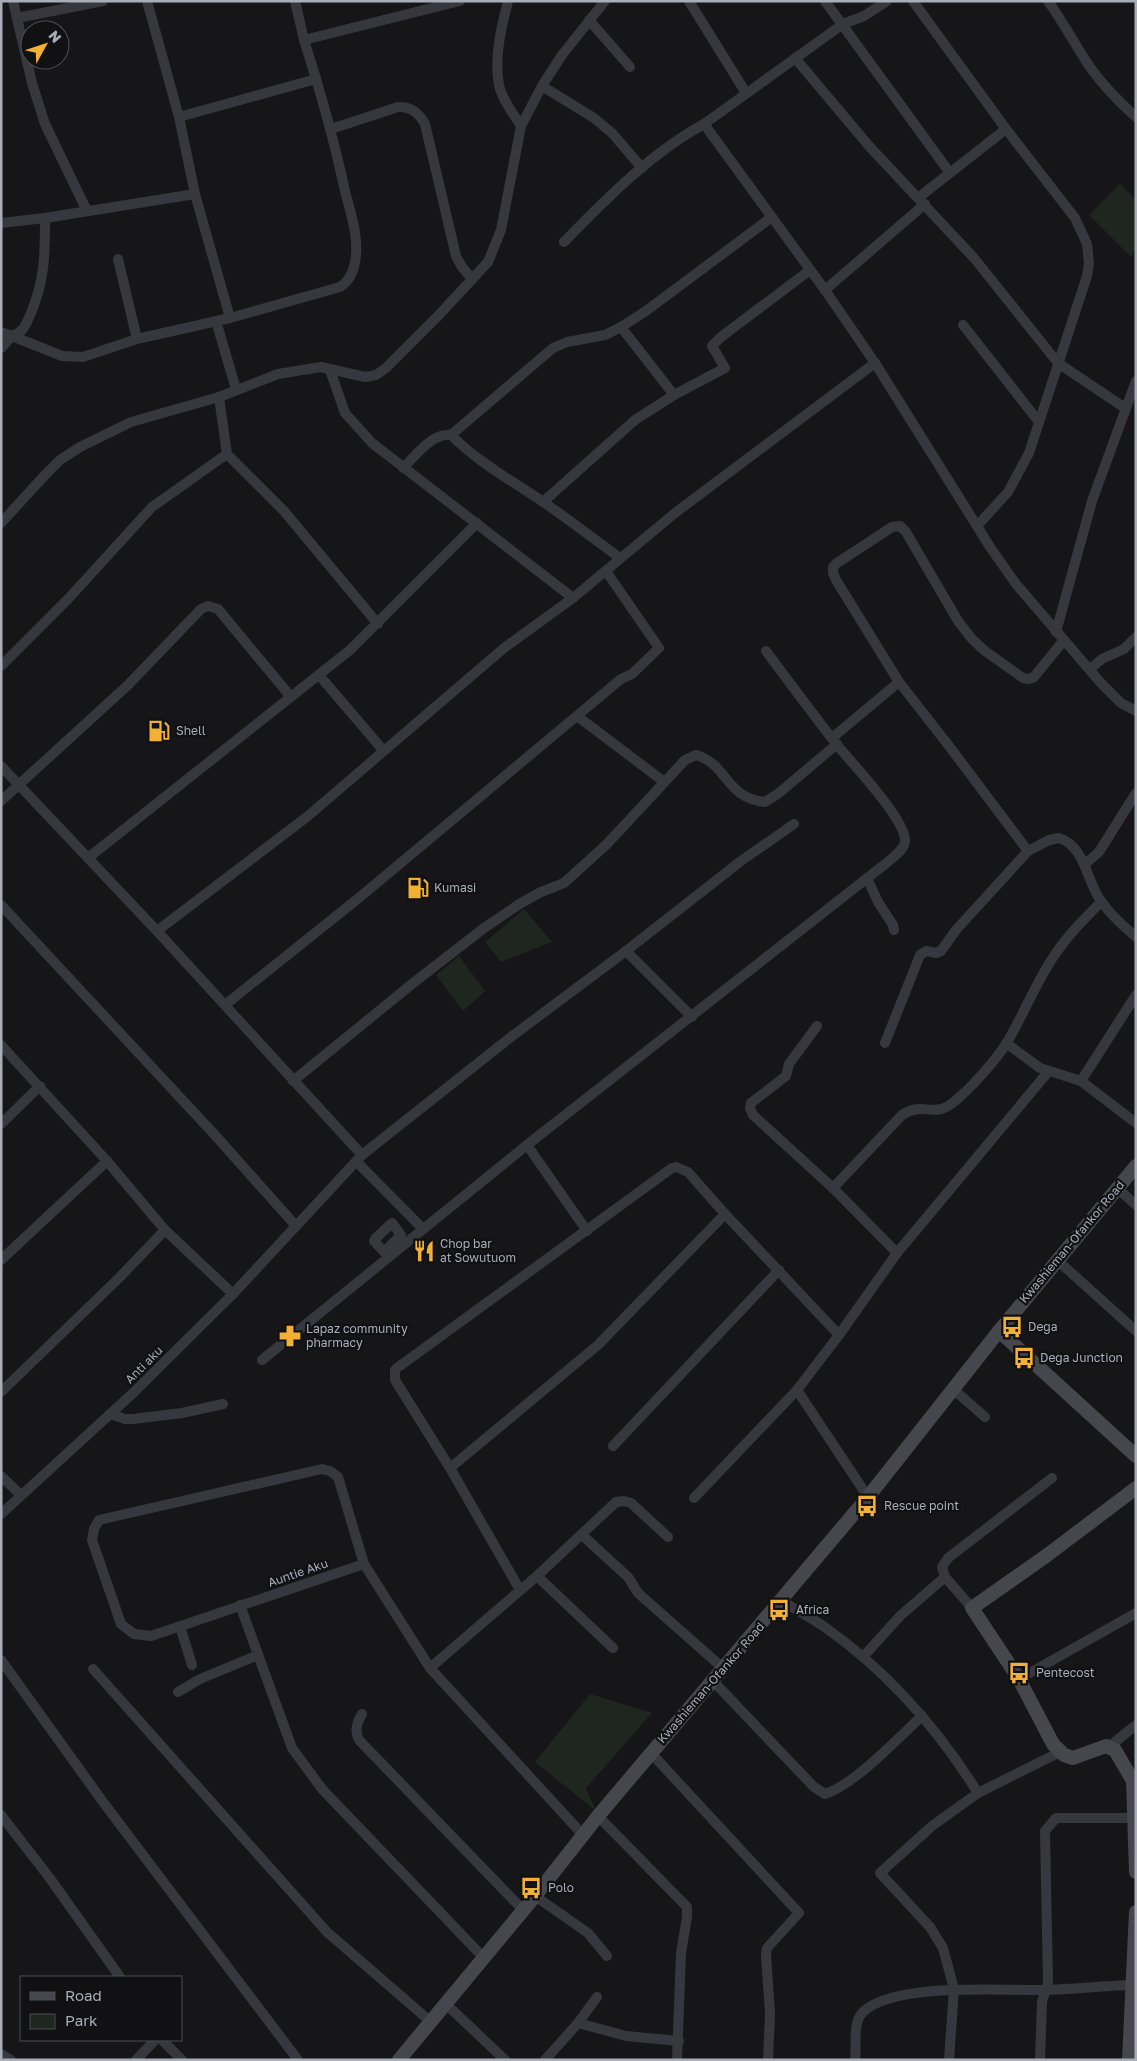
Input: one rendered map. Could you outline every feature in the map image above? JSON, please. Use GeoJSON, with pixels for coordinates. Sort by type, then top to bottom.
{"type":"FeatureCollection","features":[{"type":"Feature","properties":{"kind":"main road","name":"Kwashieman-Ofankor Road"},"geometry":{"type":"LineString","coordinates":[[399,2060],[535,1896],[598,1816],[868,1497],[999,1331],[1136,1166]]}},
{"type":"Feature","properties":{"kind":"main road"},"geometry":{"type":"LineString","coordinates":[[999,1331],[1136,1456]]}},
{"type":"Feature","properties":{"kind":"main road"},"geometry":{"type":"LineString","coordinates":[[1136,1488],[1046,1556],[972,1608],[1019,1679],[1060,1752],[1073,1758],[1110,1746],[1118,1755],[1134,1781],[1136,1872]]}},
{"type":"Feature","properties":{"kind":"main road"},"geometry":{"type":"LineString","coordinates":[[1129,2060],[1136,1912]]}},
{"type":"Feature","properties":{"kind":"street"},"geometry":{"type":"LineString","coordinates":[[13,1],[32,83],[45,124],[87,211]]}},
{"type":"Feature","properties":{"kind":"street"},"geometry":{"type":"LineString","coordinates":[[18,18],[103,1]]}},
{"type":"Feature","properties":{"kind":"street"},"geometry":{"type":"LineString","coordinates":[[147,1],[179,117],[195,194],[230,318]]}},
{"type":"Feature","properties":{"kind":"street"},"geometry":{"type":"LineString","coordinates":[[1,332],[62,356],[83,357],[137,339],[230,318],[340,287],[351,276],[355,266],[355,235],[331,129],[304,40],[295,1]]}},
{"type":"Feature","properties":{"kind":"street"},"geometry":{"type":"LineString","coordinates":[[304,40],[422,6],[460,1]]}},
{"type":"Feature","properties":{"kind":"street"},"geometry":{"type":"LineString","coordinates":[[508,1],[503,22],[498,75],[500,91],[521,126]]}},
{"type":"Feature","properties":{"kind":"street"},"geometry":{"type":"LineString","coordinates":[[1,524],[60,460],[80,447],[131,422],[218,397],[278,374],[321,367],[365,376],[376,375],[386,368],[488,262],[498,239],[521,126],[542,86],[562,55],[605,1]]}},
{"type":"Feature","properties":{"kind":"street"},"geometry":{"type":"LineString","coordinates":[[689,1],[746,93]]}},
{"type":"Feature","properties":{"kind":"street"},"geometry":{"type":"LineString","coordinates":[[825,1],[950,173]]}},
{"type":"Feature","properties":{"kind":"street"},"geometry":{"type":"LineString","coordinates":[[564,242],[642,168],[680,138],[704,124],[843,24],[864,16],[887,1]]}},
{"type":"Feature","properties":{"kind":"street"},"geometry":{"type":"LineString","coordinates":[[913,1],[1006,129],[1075,218],[1087,244],[1089,263],[1087,276],[1029,453],[1008,492],[977,526]]}},
{"type":"Feature","properties":{"kind":"street"},"geometry":{"type":"LineString","coordinates":[[1048,1],[1085,60],[1133,111]]}},
{"type":"Feature","properties":{"kind":"street"},"geometry":{"type":"LineString","coordinates":[[590,20],[630,67]]}},
{"type":"Feature","properties":{"kind":"street"},"geometry":{"type":"LineString","coordinates":[[795,58],[869,146],[974,258],[1058,363],[1125,408]]}},
{"type":"Feature","properties":{"kind":"street"},"geometry":{"type":"LineString","coordinates":[[179,117],[316,79]]}},
{"type":"Feature","properties":{"kind":"street"},"geometry":{"type":"LineString","coordinates":[[542,86],[594,118],[612,133],[642,168]]}},
{"type":"Feature","properties":{"kind":"street"},"geometry":{"type":"LineString","coordinates":[[331,129],[398,108],[407,107],[417,113],[425,124],[456,256],[472,279]]}},
{"type":"Feature","properties":{"kind":"street"},"geometry":{"type":"LineString","coordinates":[[704,124],[825,290],[1016,584],[1056,632],[1121,703],[1136,712]]}},
{"type":"Feature","properties":{"kind":"street"},"geometry":{"type":"LineString","coordinates":[[825,290],[950,173],[1006,129]]}},
{"type":"Feature","properties":{"kind":"street"},"geometry":{"type":"LineString","coordinates":[[1,222],[46,218],[195,194]]}},
{"type":"Feature","properties":{"kind":"street"},"geometry":{"type":"LineString","coordinates":[[451,435],[553,348],[567,342],[604,335],[621,327],[646,311],[772,217]]}},
{"type":"Feature","properties":{"kind":"street"},"geometry":{"type":"LineString","coordinates":[[1,348],[12,336],[20,333],[24,328],[40,292],[44,270],[46,218]]}},
{"type":"Feature","properties":{"kind":"street"},"geometry":{"type":"LineString","coordinates":[[118,258],[137,339]]}},
{"type":"Feature","properties":{"kind":"street"},"geometry":{"type":"LineString","coordinates":[[543,502],[635,420],[674,395],[725,368],[712,346],[721,337],[810,270]]}},
{"type":"Feature","properties":{"kind":"street"},"geometry":{"type":"LineString","coordinates":[[216,321],[236,389]]}},
{"type":"Feature","properties":{"kind":"street"},"geometry":{"type":"LineString","coordinates":[[963,326],[1040,422]]}},
{"type":"Feature","properties":{"kind":"street"},"geometry":{"type":"LineString","coordinates":[[621,327],[674,395]]}},
{"type":"Feature","properties":{"kind":"street"},"geometry":{"type":"LineString","coordinates":[[158,931],[308,816],[504,648],[573,598],[675,513],[874,363]]}},
{"type":"Feature","properties":{"kind":"street"},"geometry":{"type":"LineString","coordinates":[[330,370],[345,413],[372,443],[573,598]]}},
{"type":"Feature","properties":{"kind":"street"},"geometry":{"type":"LineString","coordinates":[[1056,632],[1092,501],[1136,381]]}},
{"type":"Feature","properties":{"kind":"street"},"geometry":{"type":"LineString","coordinates":[[218,397],[227,454],[284,511],[378,624]]}},
{"type":"Feature","properties":{"kind":"street"},"geometry":{"type":"LineString","coordinates":[[403,468],[436,437],[444,434],[451,435],[466,450],[489,467],[543,502],[620,558]]}},
{"type":"Feature","properties":{"kind":"street"},"geometry":{"type":"LineString","coordinates":[[3,661],[69,598],[152,507],[227,454]]}},
{"type":"Feature","properties":{"kind":"street"},"geometry":{"type":"LineString","coordinates":[[88,858],[319,676],[378,624],[478,523]]}},
{"type":"Feature","properties":{"kind":"street"},"geometry":{"type":"LineString","coordinates":[[1028,851],[898,682],[836,580],[833,567],[850,554],[896,526],[900,526],[906,532],[958,621],[972,639],[985,651],[1023,678],[1029,679],[1034,676],[1064,640]]}},
{"type":"Feature","properties":{"kind":"street"},"geometry":{"type":"LineString","coordinates":[[225,1005],[360,897],[621,679],[632,674],[659,648],[606,571]]}},
{"type":"Feature","properties":{"kind":"street"},"geometry":{"type":"LineString","coordinates":[[1,801],[128,685],[201,609],[208,606],[218,609],[291,697]]}},
{"type":"Feature","properties":{"kind":"street"},"geometry":{"type":"LineString","coordinates":[[1090,669],[1102,659],[1124,649],[1136,637]]}},
{"type":"Feature","properties":{"kind":"street"},"geometry":{"type":"LineString","coordinates":[[262,1360],[527,1145],[692,1017],[904,847],[904,836],[898,823],[878,793],[835,741],[766,651]]}},
{"type":"Feature","properties":{"kind":"street"},"geometry":{"type":"LineString","coordinates":[[319,676],[384,750]]}},
{"type":"Feature","properties":{"kind":"street"},"geometry":{"type":"LineString","coordinates":[[293,1081],[484,928],[521,903],[541,892],[564,883],[607,844],[663,781],[685,760],[696,755],[708,759],[734,789],[745,797],[765,802],[779,793],[898,682]]}},
{"type":"Feature","properties":{"kind":"street"},"geometry":{"type":"LineString","coordinates":[[576,716],[663,781]]}},
{"type":"Feature","properties":{"kind":"street"},"geometry":{"type":"LineString","coordinates":[[1,766],[158,931],[423,1229]]}},
{"type":"Feature","properties":{"kind":"street"},"geometry":{"type":"LineString","coordinates":[[1085,864],[1099,852],[1136,793]]}},
{"type":"Feature","properties":{"kind":"street","name":"Anti aku"},"geometry":{"type":"LineString","coordinates":[[1,1514],[110,1414],[233,1294],[359,1158],[511,1037],[742,861],[794,824]]}},
{"type":"Feature","properties":{"kind":"street"},"geometry":{"type":"LineString","coordinates":[[885,1043],[920,955],[926,951],[936,953],[942,951],[956,930],[1028,851],[1049,840],[1059,838],[1072,846],[1085,864],[1092,888],[1101,902],[1136,937]]}},
{"type":"Feature","properties":{"kind":"street"},"geometry":{"type":"LineString","coordinates":[[867,878],[894,930]]}},
{"type":"Feature","properties":{"kind":"street"},"geometry":{"type":"LineString","coordinates":[[833,1188],[902,1115],[915,1109],[942,1110],[955,1101],[1006,1043],[1053,958],[1072,930],[1101,902]]}},
{"type":"Feature","properties":{"kind":"street"},"geometry":{"type":"LineString","coordinates":[[1,906],[214,1134],[296,1226]]}},
{"type":"Feature","properties":{"kind":"street"},"geometry":{"type":"LineString","coordinates":[[626,951],[692,1017]]}},
{"type":"Feature","properties":{"kind":"street"},"geometry":{"type":"LineString","coordinates":[[1080,1082],[1136,995]]}},
{"type":"Feature","properties":{"kind":"street"},"geometry":{"type":"LineString","coordinates":[[818,1026],[789,1064],[786,1076],[751,1103],[750,1108],[753,1115],[833,1188],[897,1253]]}},
{"type":"Feature","properties":{"kind":"street"},"geometry":{"type":"LineString","coordinates":[[1006,1043],[1048,1072],[1080,1082],[1136,1123]]}},
{"type":"Feature","properties":{"kind":"street"},"geometry":{"type":"LineString","coordinates":[[1,1045],[108,1160],[165,1230],[233,1294]]}},
{"type":"Feature","properties":{"kind":"street"},"geometry":{"type":"LineString","coordinates":[[694,1498],[797,1390],[839,1336],[897,1253],[1048,1072]]}},
{"type":"Feature","properties":{"kind":"street"},"geometry":{"type":"LineString","coordinates":[[1,1124],[40,1086]]}},
{"type":"Feature","properties":{"kind":"street"},"geometry":{"type":"LineString","coordinates":[[527,1145],[587,1231]]}},
{"type":"Feature","properties":{"kind":"street"},"geometry":{"type":"LineString","coordinates":[[1,1260],[108,1160]]}},
{"type":"Feature","properties":{"kind":"street"},"geometry":{"type":"LineString","coordinates":[[520,1590],[450,1468],[395,1380],[394,1370],[672,1168],[676,1167],[688,1172],[839,1336]]}},
{"type":"Feature","properties":{"kind":"street"},"geometry":{"type":"LineString","coordinates":[[1117,1188],[1136,1205]]}},
{"type":"Feature","properties":{"kind":"street"},"geometry":{"type":"LineString","coordinates":[[450,1468],[594,1349],[725,1214]]}},
{"type":"Feature","properties":{"kind":"street"},"geometry":{"type":"LineString","coordinates":[[1,1392],[119,1278],[165,1230]]}},
{"type":"Feature","properties":{"kind":"street"},"geometry":{"type":"LineString","coordinates":[[1057,1260],[1136,1331]]}},
{"type":"Feature","properties":{"kind":"street"},"geometry":{"type":"LineString","coordinates":[[612,1446],[779,1270]]}},
{"type":"Feature","properties":{"kind":"street"},"geometry":{"type":"LineString","coordinates":[[954,1389],[985,1418]]}},
{"type":"Feature","properties":{"kind":"street"},"geometry":{"type":"LineString","coordinates":[[797,1390],[868,1497]]}},
{"type":"Feature","properties":{"kind":"street"},"geometry":{"type":"LineString","coordinates":[[110,1414],[125,1419],[133,1419],[182,1413],[223,1404]]}},
{"type":"Feature","properties":{"kind":"street","name":"Auntie Aku"},"geometry":{"type":"LineString","coordinates":[[322,1469],[330,1471],[338,1477],[364,1564],[151,1636],[134,1634],[120,1624],[92,1540],[94,1529],[99,1520],[322,1469]]}},
{"type":"Feature","properties":{"kind":"street"},"geometry":{"type":"LineString","coordinates":[[1,1476],[21,1495]]}},
{"type":"Feature","properties":{"kind":"street"},"geometry":{"type":"LineString","coordinates":[[972,1608],[945,1577],[942,1567],[948,1558],[1052,1478]]}},
{"type":"Feature","properties":{"kind":"street"},"geometry":{"type":"LineString","coordinates":[[430,1668],[537,1576],[616,1502],[624,1501],[631,1503],[668,1537]]}},
{"type":"Feature","properties":{"kind":"street"},"geometry":{"type":"LineString","coordinates":[[582,1534],[628,1578],[638,1593],[724,1669]]}},
{"type":"Feature","properties":{"kind":"street"},"geometry":{"type":"LineString","coordinates":[[364,1564],[430,1668],[584,1835]]}},
{"type":"Feature","properties":{"kind":"street"},"geometry":{"type":"LineString","coordinates":[[537,1576],[612,1648]]}},
{"type":"Feature","properties":{"kind":"street"},"geometry":{"type":"LineString","coordinates":[[863,1656],[900,1616],[945,1577]]}},
{"type":"Feature","properties":{"kind":"street"},"geometry":{"type":"LineString","coordinates":[[780,1600],[825,1627],[863,1656],[894,1685],[922,1716],[956,1759],[978,1793]]}},
{"type":"Feature","properties":{"kind":"street"},"geometry":{"type":"LineString","coordinates":[[240,1605],[292,1748],[322,1789],[483,1957]]}},
{"type":"Feature","properties":{"kind":"street"},"geometry":{"type":"LineString","coordinates":[[1019,1679],[1136,1613]]}},
{"type":"Feature","properties":{"kind":"street"},"geometry":{"type":"LineString","coordinates":[[180,1626],[192,1666]]}},
{"type":"Feature","properties":{"kind":"street"},"geometry":{"type":"LineString","coordinates":[[178,1692],[200,1679],[258,1655]]}},
{"type":"Feature","properties":{"kind":"street"},"geometry":{"type":"LineString","coordinates":[[1,1660],[103,1802],[298,2060]]}},
{"type":"Feature","properties":{"kind":"street"},"geometry":{"type":"LineString","coordinates":[[94,1669],[327,1932],[431,2022]]}},
{"type":"Feature","properties":{"kind":"street"},"geometry":{"type":"LineString","coordinates":[[713,1681],[814,1787],[825,1794],[850,1781],[922,1716]]}},
{"type":"Feature","properties":{"kind":"street"},"geometry":{"type":"LineString","coordinates":[[362,1714],[358,1721],[356,1735],[359,1740],[523,1910]]}},
{"type":"Feature","properties":{"kind":"street"},"geometry":{"type":"LineString","coordinates":[[1110,1746],[1136,1725]]}},
{"type":"Feature","properties":{"kind":"street"},"geometry":{"type":"LineString","coordinates":[[949,2060],[954,1990],[943,1948],[938,1937],[880,1873],[932,1826],[978,1793],[1060,1752]]}},
{"type":"Feature","properties":{"kind":"street"},"geometry":{"type":"LineString","coordinates":[[651,1753],[799,1913],[767,1948],[770,2014],[768,2060]]}},
{"type":"Feature","properties":{"kind":"street"},"geometry":{"type":"LineString","coordinates":[[1,1815],[49,1877],[119,1976]]}},
{"type":"Feature","properties":{"kind":"street"},"geometry":{"type":"LineString","coordinates":[[598,1816],[686,1907],[687,1917],[681,1953],[677,2060]]}},
{"type":"Feature","properties":{"kind":"street"},"geometry":{"type":"LineString","coordinates":[[1040,2060],[1042,2002],[1048,1982],[1045,1831],[1056,1818],[1134,1818]]}},
{"type":"Feature","properties":{"kind":"street"},"geometry":{"type":"LineString","coordinates":[[535,1896],[588,1933],[607,1956]]}},
{"type":"Feature","properties":{"kind":"street"},"geometry":{"type":"LineString","coordinates":[[855,2060],[857,2021],[863,2012],[894,1996],[954,1990],[1046,1990],[1132,1984]]}},
{"type":"Feature","properties":{"kind":"street"},"geometry":{"type":"LineString","coordinates":[[545,2060],[597,1997]]}},
{"type":"Feature","properties":{"kind":"street"},"geometry":{"type":"LineString","coordinates":[[446,2004],[505,2060]]}},
{"type":"Feature","properties":{"kind":"street"},"geometry":{"type":"LineString","coordinates":[[578,2022],[626,2036],[679,2041]]}},
{"type":"Feature","properties":{"kind":"street"},"geometry":{"type":"LineString","coordinates":[[136,2060],[154,2041]]}},
{"type":"Feature","properties":{"kind":"street"},"geometry":{"type":"LineString","coordinates":[[163,2041],[182,2060]]}},
{"type":"Feature","properties":{"kind":"street"},"geometry":{"type":"LineString","coordinates":[[1,2054],[11,2060]]}},
{"type":"Feature","properties":{"kind":"green space"},"geometry":{"type":"Polygon","coordinates":[[[1120,184],[1136,200],[1136,247],[1131,257],[1089,215],[1120,184]]]}},
{"type":"Feature","properties":{"kind":"green space"},"geometry":{"type":"Polygon","coordinates":[[[524,909],[552,942],[501,962],[485,942],[524,909]]]}},
{"type":"Feature","properties":{"kind":"green space"},"geometry":{"type":"Polygon","coordinates":[[[459,956],[485,991],[463,1011],[436,975],[459,956]]]}},
{"type":"Feature","properties":{"kind":"green space"},"geometry":{"type":"Polygon","coordinates":[[[590,1694],[652,1713],[586,1788],[596,1811],[535,1762],[590,1694]]]}},
{"type":"Feature","properties":{"kind":"place","name":"Shell"},"geometry":{"type":"Point","coordinates":[159,731]}},
{"type":"Feature","properties":{"kind":"place","name":"Kumasi"},"geometry":{"type":"Point","coordinates":[418,888]}},
{"type":"Feature","properties":{"kind":"place","name":"Chop bar at Sowutuom"},"geometry":{"type":"Point","coordinates":[424,1251]}},
{"type":"Feature","properties":{"kind":"place","name":"Dega"},"geometry":{"type":"Point","coordinates":[1012,1327]}},
{"type":"Feature","properties":{"kind":"place","name":"Lapaz community pharmacy"},"geometry":{"type":"Point","coordinates":[290,1336]}},
{"type":"Feature","properties":{"kind":"place","name":"Dega Junction"},"geometry":{"type":"Point","coordinates":[1024,1358]}},
{"type":"Feature","properties":{"kind":"place","name":"Rescue point"},"geometry":{"type":"Point","coordinates":[867,1506]}},
{"type":"Feature","properties":{"kind":"place","name":"Africa"},"geometry":{"type":"Point","coordinates":[779,1610]}},
{"type":"Feature","properties":{"kind":"place","name":"Pentecost"},"geometry":{"type":"Point","coordinates":[1019,1673]}},
{"type":"Feature","properties":{"kind":"place","name":"Polo"},"geometry":{"type":"Point","coordinates":[531,1888]}}]}
